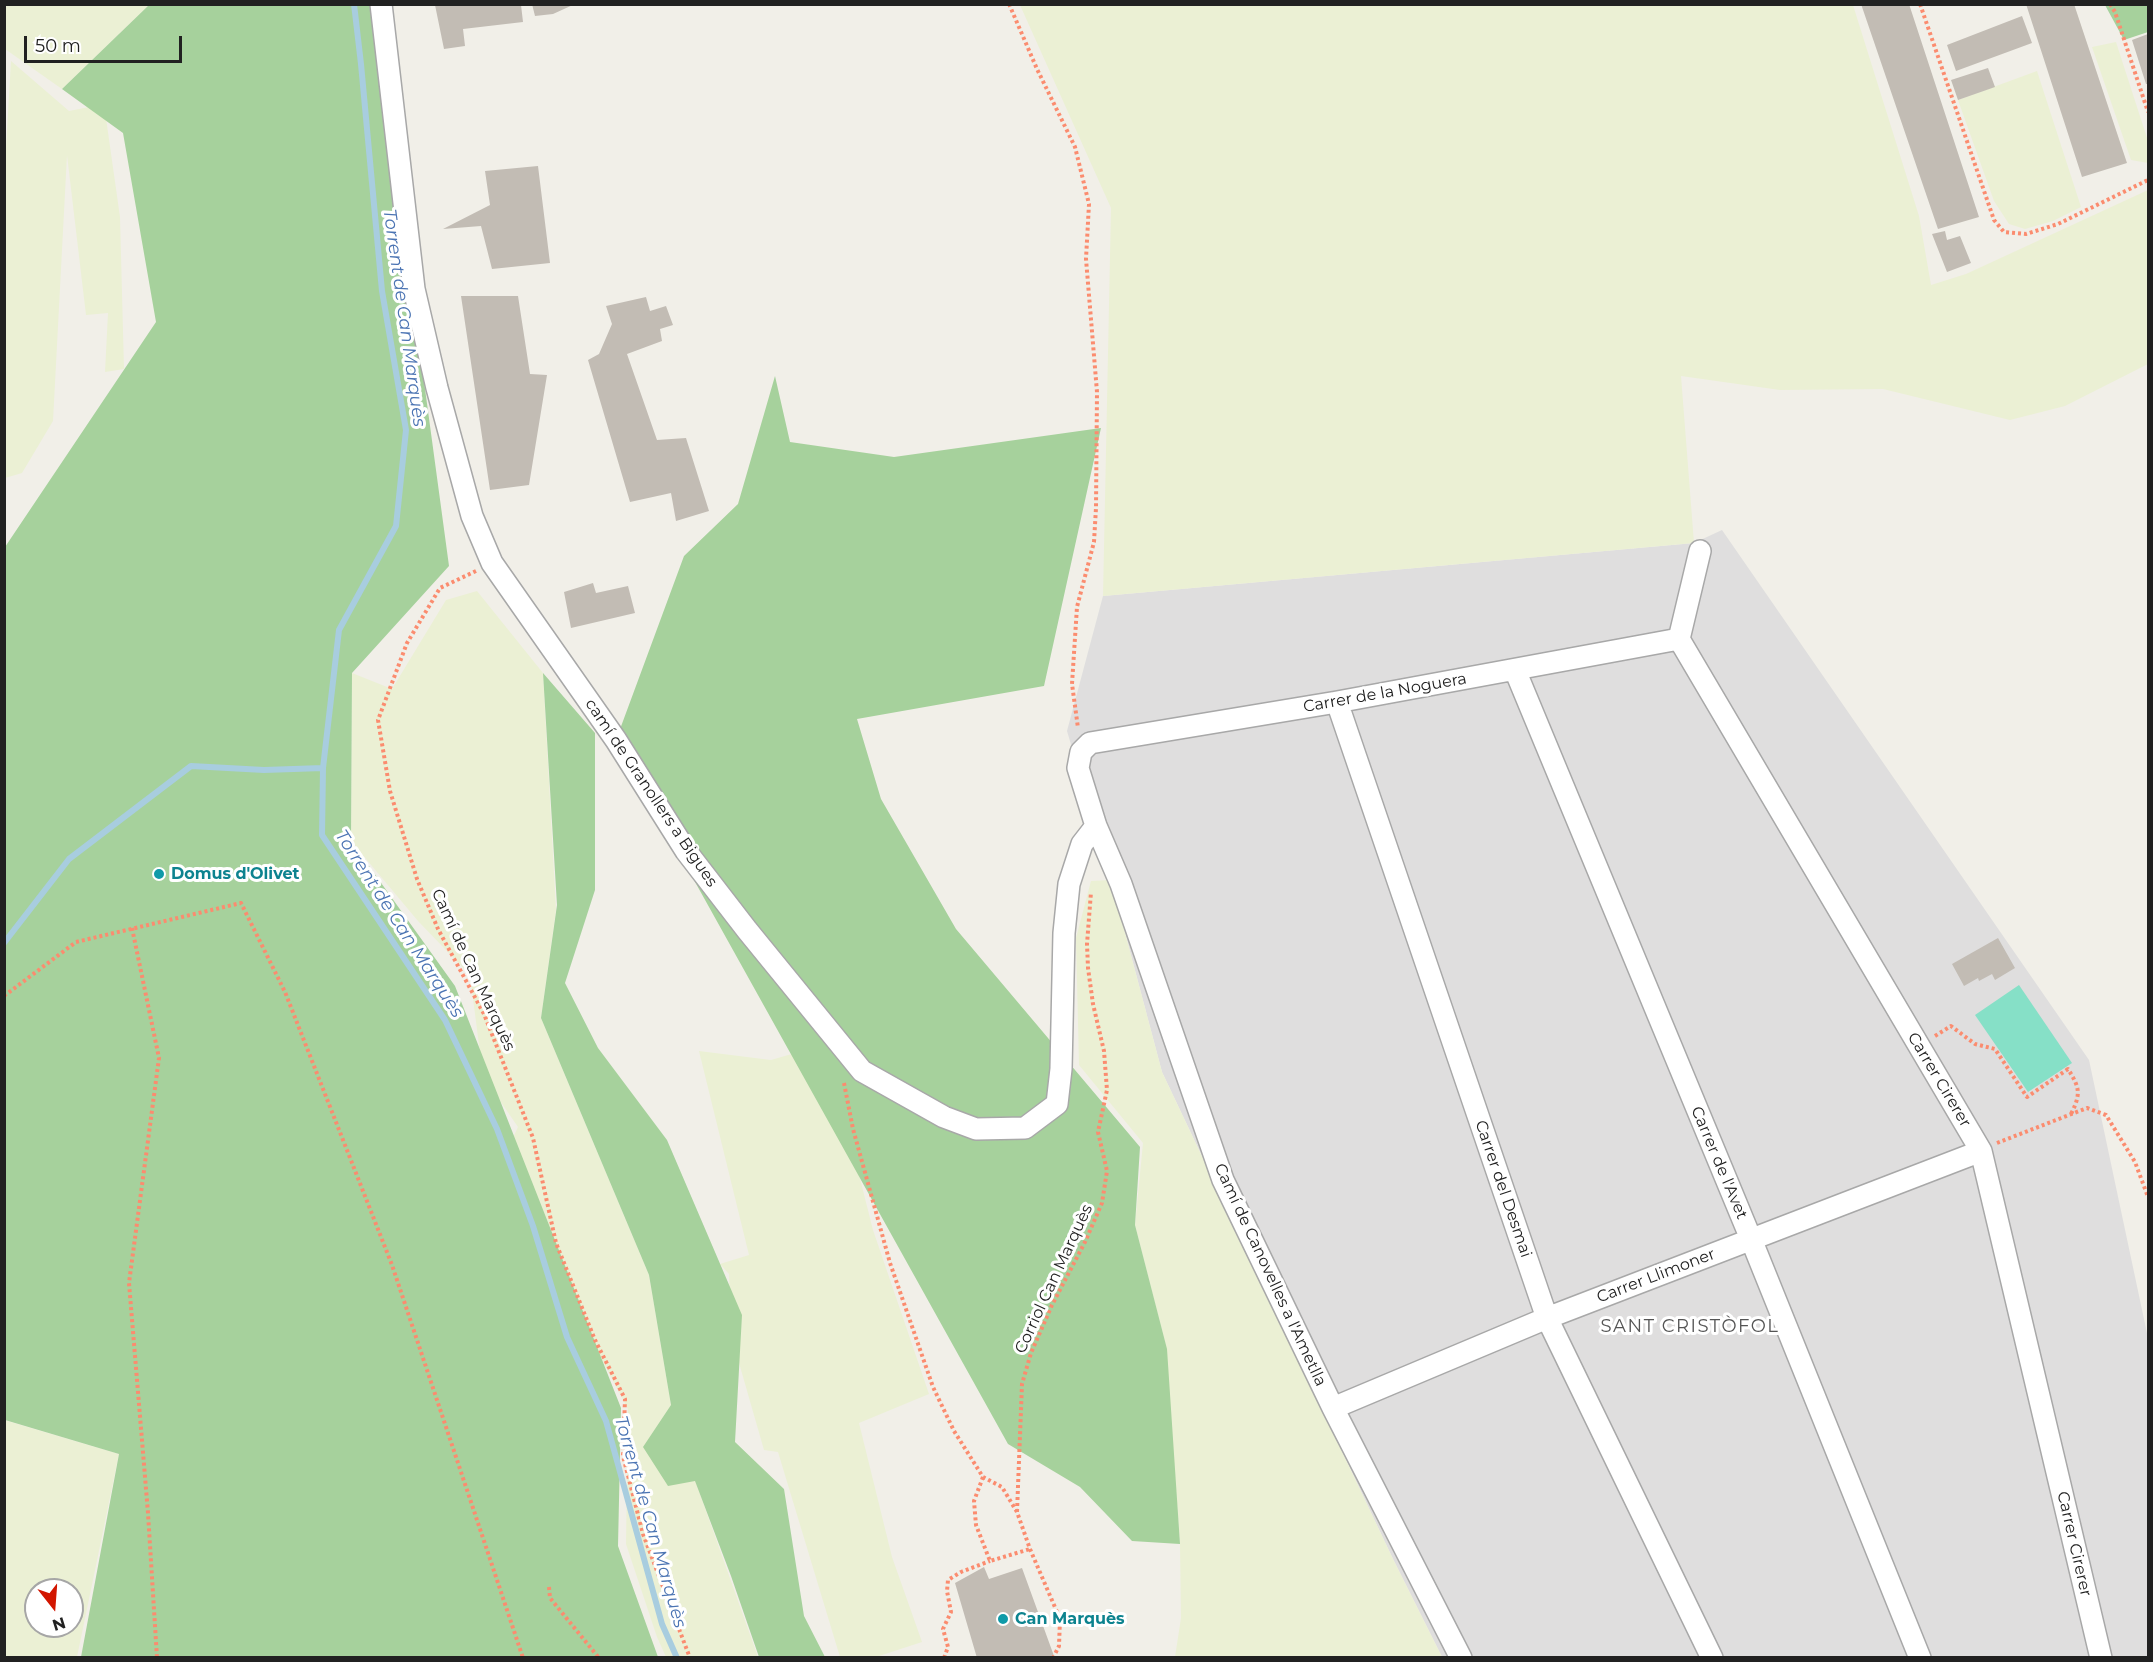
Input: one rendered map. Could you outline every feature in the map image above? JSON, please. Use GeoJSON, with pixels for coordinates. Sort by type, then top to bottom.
{"type":"FeatureCollection","features":[{"type":"Feature","properties":{"kind":"street","name":"camí de Granollers a Bigues"},"geometry":{"type":"LineString","coordinates":[[381,4],[414,290],[437,388],[472,516],[492,563],[616,740],[686,851],[862,1071],[944,1117],[976,1129],[1025,1128],[1057,1104],[1061,1069],[1064,933],[1069,884],[1082,844],[1096,826]]}},
{"type":"Feature","properties":{"kind":"street"},"geometry":{"type":"LineString","coordinates":[[1679,639],[1700,551]]}},
{"type":"Feature","properties":{"kind":"street","name":"Carrer de la Noguera"},"geometry":{"type":"LineString","coordinates":[[1086,748],[1679,639]]}},
{"type":"Feature","properties":{"kind":"street","name":"Carrer Cirerer"},"geometry":{"type":"LineString","coordinates":[[1679,639],[1981,1151],[2100,1658]]}},
{"type":"Feature","properties":{"kind":"street","name":"Carrer de l'Avet"},"geometry":{"type":"LineString","coordinates":[[1515,670],[1751,1239],[1920,1658]]}},
{"type":"Feature","properties":{"kind":"street","name":"Carrer del Desmai"},"geometry":{"type":"LineString","coordinates":[[1337,702],[1547,1318],[1712,1658]]}},
{"type":"Feature","properties":{"kind":"street","name":"Camí de Canovelles a l'Ametlla"},"geometry":{"type":"LineString","coordinates":[[1086,748],[1078,768],[1096,826],[1121,884],[1223,1180],[1333,1408],[1461,1658]]}},
{"type":"Feature","properties":{"kind":"street","name":"Carrer Llimoner"},"geometry":{"type":"LineString","coordinates":[[1333,1408],[1547,1318],[1981,1151]]}},
{"type":"Feature","properties":{"kind":"path"},"geometry":{"type":"LineString","coordinates":[[1009,4],[1037,69],[1075,147],[1089,204],[1086,259],[1097,392],[1096,508],[1094,542],[1077,607],[1072,684],[1086,748]]}},
{"type":"Feature","properties":{"kind":"path"},"geometry":{"type":"LineString","coordinates":[[1920,4],[1995,220],[2004,232],[2026,234],[2058,224],[2148,180]]}},
{"type":"Feature","properties":{"kind":"path"},"geometry":{"type":"LineString","coordinates":[[2110,4],[2115,12],[2148,112]]}},
{"type":"Feature","properties":{"kind":"path","name":"Camí de Can Marquès"},"geometry":{"type":"LineString","coordinates":[[492,563],[440,588],[407,643],[378,720],[390,791],[417,879],[434,919],[484,1014],[533,1138],[556,1243],[595,1340],[625,1399],[623,1456],[643,1534],[690,1658]]}},
{"type":"Feature","properties":{"kind":"path","name":"Corriol Can Marquès"},"geometry":{"type":"LineString","coordinates":[[1017,1512],[1022,1384],[1030,1353],[1102,1203],[1107,1171],[1098,1132],[1107,1090],[1104,1051],[1093,1004],[1088,968],[1087,944],[1091,889]]}},
{"type":"Feature","properties":{"kind":"path"},"geometry":{"type":"LineString","coordinates":[[4,996],[76,942],[242,903],[285,992],[392,1265],[523,1658]]}},
{"type":"Feature","properties":{"kind":"path"},"geometry":{"type":"LineString","coordinates":[[132,928],[159,1058],[129,1283],[148,1513],[157,1658]]}},
{"type":"Feature","properties":{"kind":"path"},"geometry":{"type":"LineString","coordinates":[[1919,1046],[1951,1026],[1975,1044],[1995,1049],[2027,1097],[2068,1069],[2077,1084],[2079,1098],[2071,1114]]}},
{"type":"Feature","properties":{"kind":"path"},"geometry":{"type":"LineString","coordinates":[[844,1082],[853,1129],[890,1263],[933,1387],[954,1431],[983,1477],[1002,1487],[1017,1512],[1060,1619],[1059,1646],[1053,1658]]}},
{"type":"Feature","properties":{"kind":"path"},"geometry":{"type":"LineString","coordinates":[[1981,1151],[2086,1108],[2106,1115],[2134,1162],[2148,1197]]}},
{"type":"Feature","properties":{"kind":"path"},"geometry":{"type":"LineString","coordinates":[[983,1477],[974,1501],[976,1525],[990,1561]]}},
{"type":"Feature","properties":{"kind":"path"},"geometry":{"type":"LineString","coordinates":[[944,1658],[948,1647],[943,1629],[951,1612],[947,1591],[948,1580],[961,1572],[990,1561],[1030,1549]]}},
{"type":"Feature","properties":{"kind":"path"},"geometry":{"type":"LineString","coordinates":[[549,1587],[550,1598],[599,1658]]}},
{"type":"Feature","properties":{"kind":"shaded area"},"geometry":{"type":"Polygon","coordinates":[[[1722,530],[2089,1060],[2148,1338],[2148,1657],[1442,1657],[1393,1559],[1162,1072],[1111,880],[1067,731],[1103,596],[1694,543],[1722,530]]]}},
{"type":"Feature","properties":{"kind":"green space"},"geometry":{"type":"Polygon","coordinates":[[[5,4],[149,5],[62,89],[5,49],[5,4]]]}},
{"type":"Feature","properties":{"kind":"green space"},"geometry":{"type":"Polygon","coordinates":[[[149,5],[373,5],[449,566],[352,673],[351,841],[455,986],[621,1408],[618,1546],[658,1657],[81,1657],[119,1454],[5,1420],[5,547],[156,322],[123,133],[62,89],[149,5]]]}},
{"type":"Feature","properties":{"kind":"green space"},"geometry":{"type":"Polygon","coordinates":[[[1020,5],[1853,5],[1919,216],[1931,285],[1966,274],[2148,190],[2148,364],[2065,406],[2010,420],[1883,389],[1780,390],[1681,376],[1694,543],[1103,596],[1111,208],[1020,5]]]}},
{"type":"Feature","properties":{"kind":"green space"},"geometry":{"type":"Polygon","coordinates":[[[2105,5],[2148,5],[2148,32],[2124,40],[2105,5]]]}},
{"type":"Feature","properties":{"kind":"green space"},"geometry":{"type":"Polygon","coordinates":[[[2116,42],[2148,141],[2148,163],[2131,160],[2092,47],[2116,42]]]}},
{"type":"Feature","properties":{"kind":"green space"},"geometry":{"type":"Polygon","coordinates":[[[11,61],[69,111],[104,104],[120,217],[124,369],[105,372],[108,313],[86,315],[67,155],[53,421],[22,473],[5,478],[4,182],[11,61]]]}},
{"type":"Feature","properties":{"kind":"green space"},"geometry":{"type":"Polygon","coordinates":[[[2037,71],[2081,207],[2053,221],[2025,229],[2009,224],[1994,201],[1958,100],[2037,71]]]}},
{"type":"Feature","properties":{"kind":"green space"},"geometry":{"type":"Polygon","coordinates":[[[775,376],[790,442],[894,457],[1101,428],[1044,686],[857,719],[881,799],[956,929],[1140,1147],[1135,1225],[1167,1349],[1180,1544],[1132,1541],[1080,1487],[1008,1444],[616,740],[684,556],[738,504],[775,376]]]}},
{"type":"Feature","properties":{"kind":"green space"},"geometry":{"type":"Polygon","coordinates":[[[477,591],[543,673],[556,910],[541,1018],[649,1275],[671,1405],[758,1657],[666,1657],[657,1637],[626,1544],[628,1409],[499,1167],[518,1127],[483,1076],[470,975],[418,921],[351,841],[352,673],[392,689],[446,600],[477,591]]]}},
{"type":"Feature","properties":{"kind":"green space"},"geometry":{"type":"Polygon","coordinates":[[[543,673],[595,733],[595,890],[565,983],[598,1048],[667,1140],[742,1315],[735,1442],[784,1489],[804,1616],[825,1657],[759,1657],[695,1481],[668,1486],[643,1447],[671,1405],[649,1275],[541,1018],[557,905],[543,673]]]}},
{"type":"Feature","properties":{"kind":"green space"},"geometry":{"type":"Polygon","coordinates":[[[1111,880],[1162,1072],[1393,1559],[1442,1657],[1175,1657],[1181,1618],[1180,1544],[1165,1342],[1135,1225],[1143,1143],[1079,1065],[1076,938],[1091,881],[1111,880]]]}},
{"type":"Feature","properties":{"kind":"green space"},"geometry":{"type":"Polygon","coordinates":[[[2019,985],[2072,1063],[2028,1092],[1975,1015],[2019,985]]]}},
{"type":"Feature","properties":{"kind":"green space"},"geometry":{"type":"Polygon","coordinates":[[[826,1044],[873,1230],[929,1394],[859,1423],[892,1557],[922,1642],[876,1657],[840,1657],[778,1452],[764,1450],[731,1335],[729,1274],[720,1264],[749,1255],[699,1051],[771,1060],[826,1044]]]}},
{"type":"Feature","properties":{"kind":"green space"},"geometry":{"type":"Polygon","coordinates":[[[4,1420],[119,1454],[84,1623],[84,1578],[24,1578],[24,1638],[81,1638],[77,1657],[5,1657],[4,1420]]]}},
{"type":"Feature","properties":{"kind":"building"},"geometry":{"type":"Polygon","coordinates":[[[532,4],[575,4],[553,14],[535,16],[532,4]]]}},
{"type":"Feature","properties":{"kind":"building"},"geometry":{"type":"Polygon","coordinates":[[[1861,4],[1909,4],[1979,217],[1938,229],[1861,4]]]}},
{"type":"Feature","properties":{"kind":"building"},"geometry":{"type":"Polygon","coordinates":[[[2026,4],[2074,4],[2127,163],[2082,177],[2026,4]]]}},
{"type":"Feature","properties":{"kind":"building"},"geometry":{"type":"Polygon","coordinates":[[[435,5],[521,5],[523,22],[463,29],[465,46],[444,49],[435,5]]]}},
{"type":"Feature","properties":{"kind":"building"},"geometry":{"type":"Polygon","coordinates":[[[2022,16],[2032,43],[1956,71],[1947,45],[2022,16]]]}},
{"type":"Feature","properties":{"kind":"building"},"geometry":{"type":"Polygon","coordinates":[[[2148,34],[2148,84],[2146,84],[2132,40],[2148,34]]]}},
{"type":"Feature","properties":{"kind":"building"},"geometry":{"type":"Polygon","coordinates":[[[1988,68],[1995,87],[1958,100],[1951,80],[1988,68]]]}},
{"type":"Feature","properties":{"kind":"building"},"geometry":{"type":"Polygon","coordinates":[[[538,166],[550,263],[492,269],[481,226],[443,229],[490,205],[485,171],[538,166]]]}},
{"type":"Feature","properties":{"kind":"building"},"geometry":{"type":"Polygon","coordinates":[[[1945,231],[1947,240],[1960,236],[1971,263],[1947,272],[1932,234],[1945,231]]]}},
{"type":"Feature","properties":{"kind":"building"},"geometry":{"type":"Polygon","coordinates":[[[461,296],[518,296],[530,374],[547,375],[529,485],[490,490],[461,296]]]}},
{"type":"Feature","properties":{"kind":"building"},"geometry":{"type":"Polygon","coordinates":[[[646,297],[650,311],[666,306],[673,325],[660,329],[662,341],[627,354],[657,440],[686,438],[709,511],[676,521],[671,493],[630,502],[588,360],[599,354],[612,324],[606,306],[646,297]]]}},
{"type":"Feature","properties":{"kind":"building"},"geometry":{"type":"Polygon","coordinates":[[[593,583],[596,593],[628,586],[635,613],[571,628],[564,592],[593,583]]]}},
{"type":"Feature","properties":{"kind":"building"},"geometry":{"type":"Polygon","coordinates":[[[1998,938],[2015,968],[1995,980],[1992,974],[1979,981],[1978,978],[1964,986],[1952,964],[1998,938]]]}},
{"type":"Feature","properties":{"kind":"building","name":"Can Marquès"},"geometry":{"type":"Polygon","coordinates":[[[984,1567],[989,1579],[1022,1568],[1054,1656],[1050,1658],[977,1658],[955,1583],[984,1567]]]}},
{"type":"Feature","properties":{"kind":"waterway","name":"Torrent de Can Marquès"},"geometry":{"type":"LineString","coordinates":[[354,4],[382,291],[406,430],[396,526],[339,630],[323,768],[322,835],[445,1020],[497,1129],[533,1226],[567,1337],[606,1421],[662,1624],[677,1658]]}},
{"type":"Feature","properties":{"kind":"waterway"},"geometry":{"type":"LineString","coordinates":[[4,943],[69,859],[191,766],[264,770],[323,768]]}},
{"type":"Feature","properties":{"kind":"place","name":"Domus d'Olivet"},"geometry":{"type":"Point","coordinates":[159,874]}},
{"type":"Feature","properties":{"kind":"place","name":"Can Marquès"},"geometry":{"type":"Point","coordinates":[1003,1619]}},
{"type":"Feature","properties":{"kind":"district","name":"SANT CRISTÒFOL"},"geometry":{"type":"Point","coordinates":[1690,1327]}}]}
